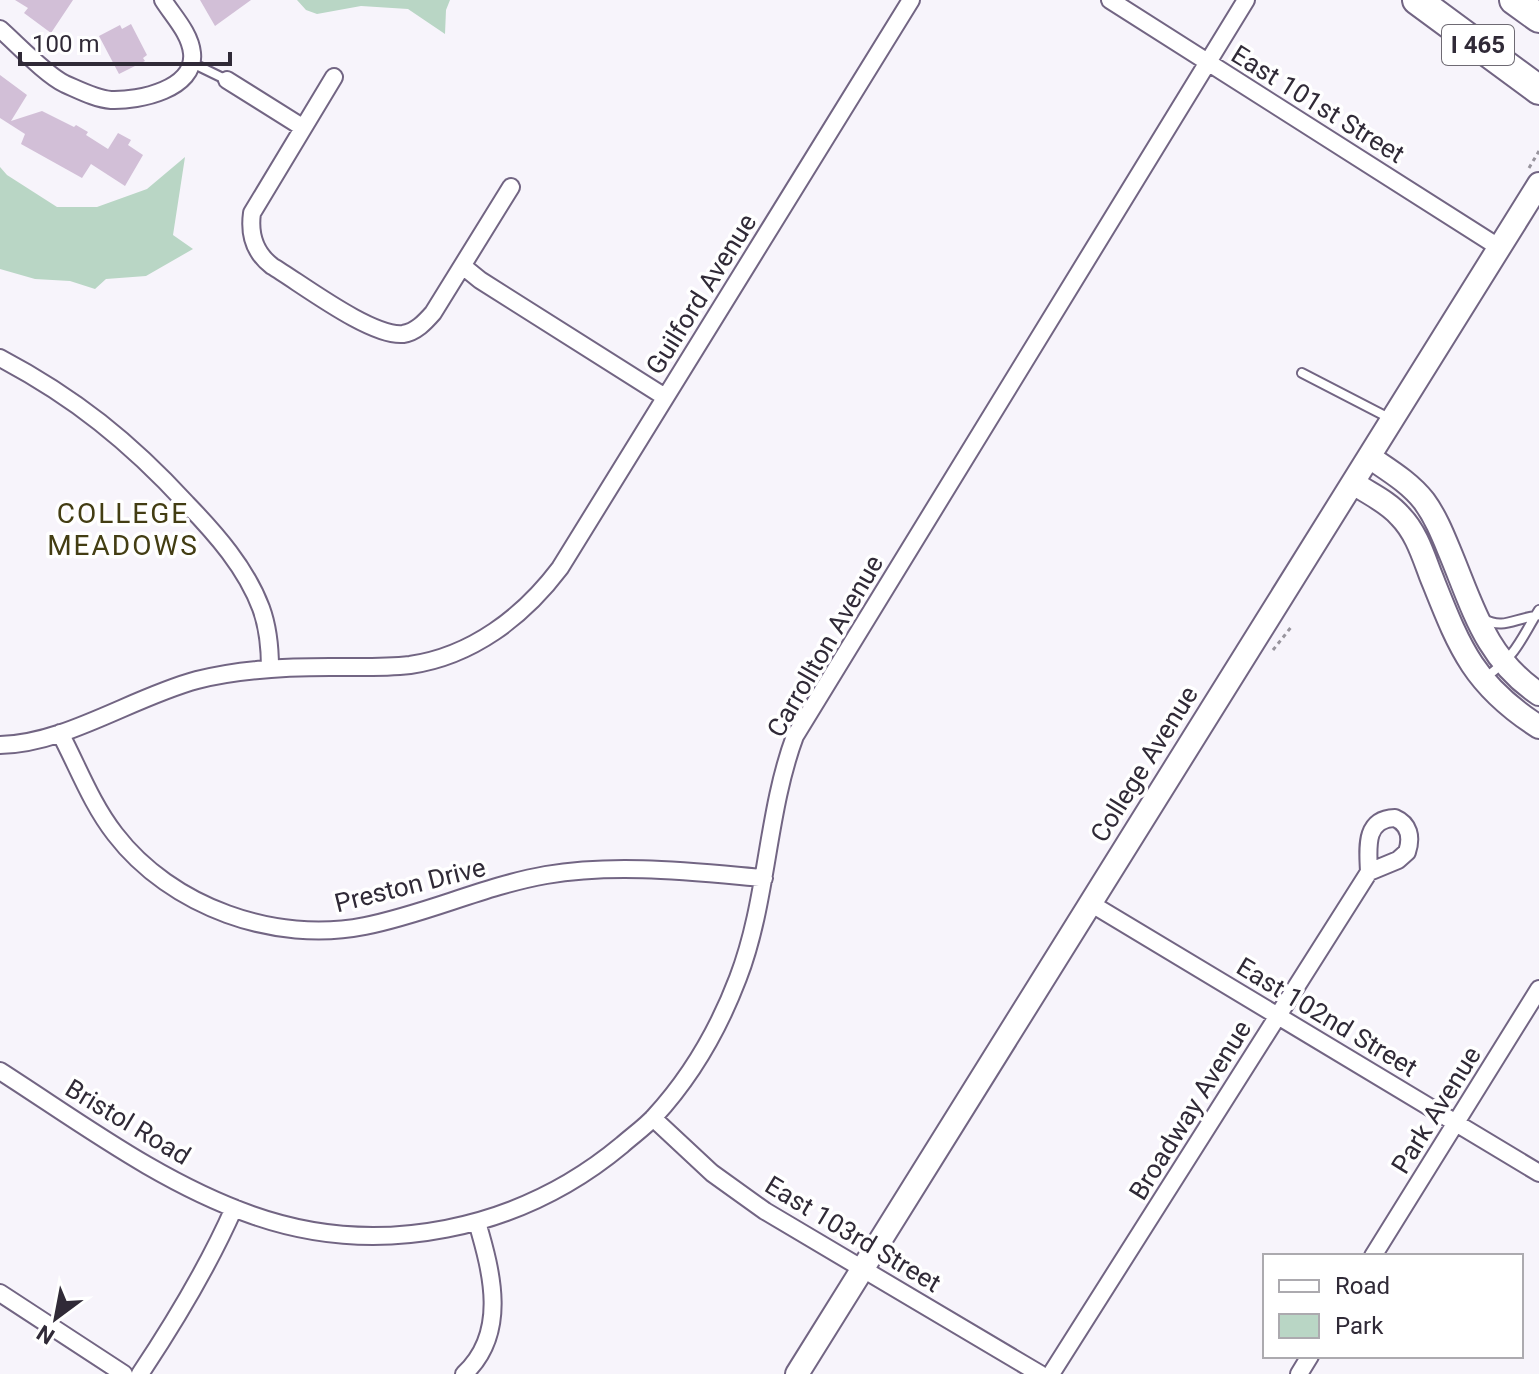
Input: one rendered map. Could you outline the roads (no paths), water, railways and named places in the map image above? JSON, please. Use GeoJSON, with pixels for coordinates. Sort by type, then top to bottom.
{"type":"FeatureCollection","features":[{"type":"Feature","properties":{"kind":"highway","name":"I 465"},"geometry":{"type":"LineString","coordinates":[[1417,0],[1539,90]]}},
{"type":"Feature","properties":{"kind":"highway","name":"I 465"},"geometry":{"type":"LineString","coordinates":[[1514,0],[1539,18]]}},
{"type":"Feature","properties":{"kind":"main road","name":"College Avenue"},"geometry":{"type":"LineString","coordinates":[[797,1374],[1355,484],[1539,184]]}},
{"type":"Feature","properties":{"kind":"main road"},"geometry":{"type":"LineString","coordinates":[[1371,458],[1409,486],[1433,514],[1488,641],[1503,664],[1539,694]]}},
{"type":"Feature","properties":{"kind":"main road"},"geometry":{"type":"LineString","coordinates":[[1355,484],[1392,508],[1408,524],[1456,639],[1482,680],[1502,700],[1539,727]]}},
{"type":"Feature","properties":{"kind":"street"},"geometry":{"type":"LineString","coordinates":[[0,29],[61,82],[108,100],[154,94],[174,84],[192,63],[192,49],[187,35],[163,0]]}},
{"type":"Feature","properties":{"kind":"street","name":"Guilford Avenue"},"geometry":{"type":"LineString","coordinates":[[0,745],[38,740],[195,680],[238,671],[386,667],[427,661],[471,645],[525,609],[560,568],[911,0]]}},
{"type":"Feature","properties":{"kind":"street","name":"East 101st Street"},"geometry":{"type":"LineString","coordinates":[[1110,0],[1500,248]]}},
{"type":"Feature","properties":{"kind":"street","name":"Carrollton Avenue"},"geometry":{"type":"LineString","coordinates":[[234,1208],[300,1229],[363,1236],[409,1235],[477,1222],[534,1202],[585,1174],[653,1118],[691,1070],[738,979],[753,931],[783,769],[795,736],[1246,0]]}},
{"type":"Feature","properties":{"kind":"street"},"geometry":{"type":"LineString","coordinates":[[334,77],[252,213],[252,235],[260,254],[272,266],[383,333],[402,334],[425,322],[464,267],[511,187]]}},
{"type":"Feature","properties":{"kind":"street"},"geometry":{"type":"LineString","coordinates":[[227,80],[302,127]]}},
{"type":"Feature","properties":{"kind":"street"},"geometry":{"type":"LineString","coordinates":[[464,267],[665,397]]}},
{"type":"Feature","properties":{"kind":"street"},"geometry":{"type":"LineString","coordinates":[[0,358],[70,398],[105,425],[150,464],[207,524],[232,556],[253,591],[265,621],[270,668]]}},
{"type":"Feature","properties":{"kind":"street","name":"Preston Drive"},"geometry":{"type":"LineString","coordinates":[[60,733],[82,781],[114,832],[145,866],[201,902],[233,917],[269,927],[302,931],[364,926],[545,875],[624,869],[764,878]]}},
{"type":"Feature","properties":{"kind":"street","name":"Broadway Avenue"},"geometry":{"type":"LineString","coordinates":[[1051,1374],[1369,872]]}},
{"type":"Feature","properties":{"kind":"street","name":"East 102nd Street"},"geometry":{"type":"LineString","coordinates":[[1090,903],[1539,1173]]}},
{"type":"Feature","properties":{"kind":"street","name":"Park Avenue"},"geometry":{"type":"LineString","coordinates":[[1374,1254],[1539,989]]}},
{"type":"Feature","properties":{"kind":"street","name":"Bristol Road"},"geometry":{"type":"LineString","coordinates":[[0,1071],[154,1169],[234,1208]]}},
{"type":"Feature","properties":{"kind":"street","name":"East 103rd Street"},"geometry":{"type":"LineString","coordinates":[[653,1118],[689,1154],[774,1217],[1040,1374]]}},
{"type":"Feature","properties":{"kind":"street"},"geometry":{"type":"LineString","coordinates":[[140,1374],[201,1278],[234,1208]]}},
{"type":"Feature","properties":{"kind":"street"},"geometry":{"type":"LineString","coordinates":[[464,1374],[478,1357],[490,1332],[493,1308],[493,1290],[477,1222]]}},
{"type":"Feature","properties":{"kind":"street"},"geometry":{"type":"LineString","coordinates":[[0,1293],[124,1374]]}},
{"type":"Feature","properties":{"kind":"lane"},"geometry":{"type":"LineString","coordinates":[[192,63],[227,80]]}},
{"type":"Feature","properties":{"kind":"lane"},"geometry":{"type":"LineString","coordinates":[[1302,373],[1394,421]]}},
{"type":"Feature","properties":{"kind":"lane"},"geometry":{"type":"LineString","coordinates":[[1474,613],[1499,625],[1537,613]]}},
{"type":"Feature","properties":{"kind":"lane"},"geometry":{"type":"LineString","coordinates":[[1482,680],[1503,664],[1533,625],[1537,613]]}},
{"type":"Feature","properties":{"kind":"district","name":"COLLEGE MEADOWS"},"geometry":{"type":"Point","coordinates":[123,529]}}]}
